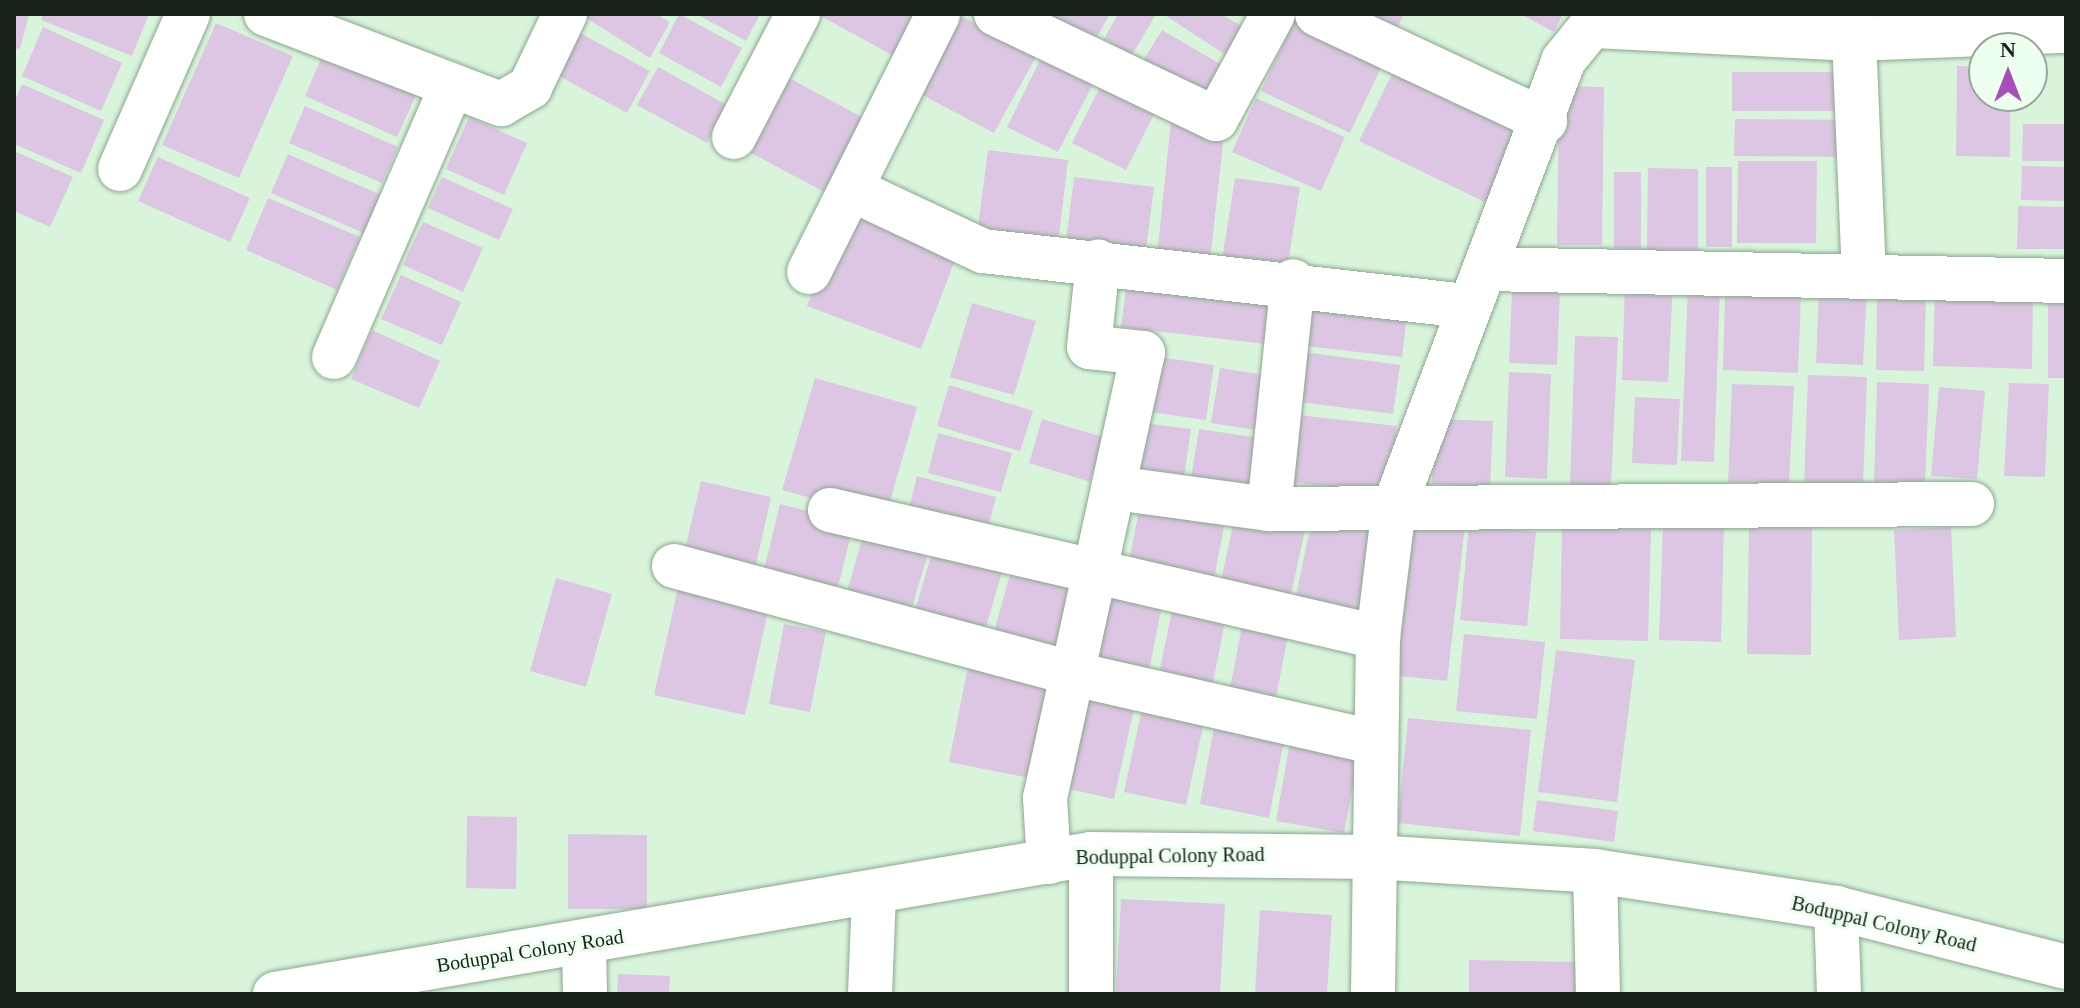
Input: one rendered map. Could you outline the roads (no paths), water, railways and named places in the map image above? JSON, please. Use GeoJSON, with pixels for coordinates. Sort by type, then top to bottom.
{"type":"FeatureCollection","features":[{"type":"Feature","properties":{"kind":"street"},"geometry":{"type":"LineString","coordinates":[[120,169],[188,14]]}},
{"type":"Feature","properties":{"kind":"street"},"geometry":{"type":"LineString","coordinates":[[266,14],[501,104],[530,87],[565,14]]}},
{"type":"Feature","properties":{"kind":"street"},"geometry":{"type":"LineString","coordinates":[[734,137],[798,14]]}},
{"type":"Feature","properties":{"kind":"street"},"geometry":{"type":"LineString","coordinates":[[809,272],[938,14]]}},
{"type":"Feature","properties":{"kind":"street"},"geometry":{"type":"LineString","coordinates":[[996,14],[1040,25],[1216,119],[1273,14]]}},
{"type":"Feature","properties":{"kind":"street"},"geometry":{"type":"LineString","coordinates":[[1317,14],[1545,121]]}},
{"type":"Feature","properties":{"kind":"street"},"geometry":{"type":"LineString","coordinates":[[1373,994],[1374,742],[1378,637],[1394,507],[1476,287],[1545,121],[1563,61],[1598,20],[2066,31]]}},
{"type":"Feature","properties":{"kind":"street"},"geometry":{"type":"LineString","coordinates":[[1854,26],[1864,277]]}},
{"type":"Feature","properties":{"kind":"street"},"geometry":{"type":"LineString","coordinates":[[334,357],[452,86]]}},
{"type":"Feature","properties":{"kind":"street"},"geometry":{"type":"LineString","coordinates":[[851,189],[983,251],[1293,281],[1476,287],[1864,277],[2066,281]]}},
{"type":"Feature","properties":{"kind":"street"},"geometry":{"type":"LineString","coordinates":[[1049,862],[1045,798],[1143,353],[1089,347],[1098,261]]}},
{"type":"Feature","properties":{"kind":"street"},"geometry":{"type":"LineString","coordinates":[[1269,509],[1293,281]]}},
{"type":"Feature","properties":{"kind":"street"},"geometry":{"type":"LineString","coordinates":[[1115,488],[1269,509],[1972,504]]}},
{"type":"Feature","properties":{"kind":"street"},"geometry":{"type":"LineString","coordinates":[[830,510],[1378,637]]}},
{"type":"Feature","properties":{"kind":"street"},"geometry":{"type":"LineString","coordinates":[[674,566],[1074,674],[1374,742]]}},
{"type":"Feature","properties":{"kind":"street"},"geometry":{"type":"LineString","coordinates":[[1091,854],[1091,994]]}},
{"type":"Feature","properties":{"kind":"street","name":"Boduppal Colony Road"},"geometry":{"type":"LineString","coordinates":[[275,994],[326,990],[1091,854],[1374,857],[1595,871],[1836,908],[2066,967]]}},
{"type":"Feature","properties":{"kind":"street"},"geometry":{"type":"LineString","coordinates":[[1595,871],[1598,994]]}},
{"type":"Feature","properties":{"kind":"street"},"geometry":{"type":"LineString","coordinates":[[870,994],[874,894]]}},
{"type":"Feature","properties":{"kind":"street"},"geometry":{"type":"LineString","coordinates":[[1836,908],[1839,994]]}},
{"type":"Feature","properties":{"kind":"street"},"geometry":{"type":"LineString","coordinates":[[584,942],[585,994]]}}]}
